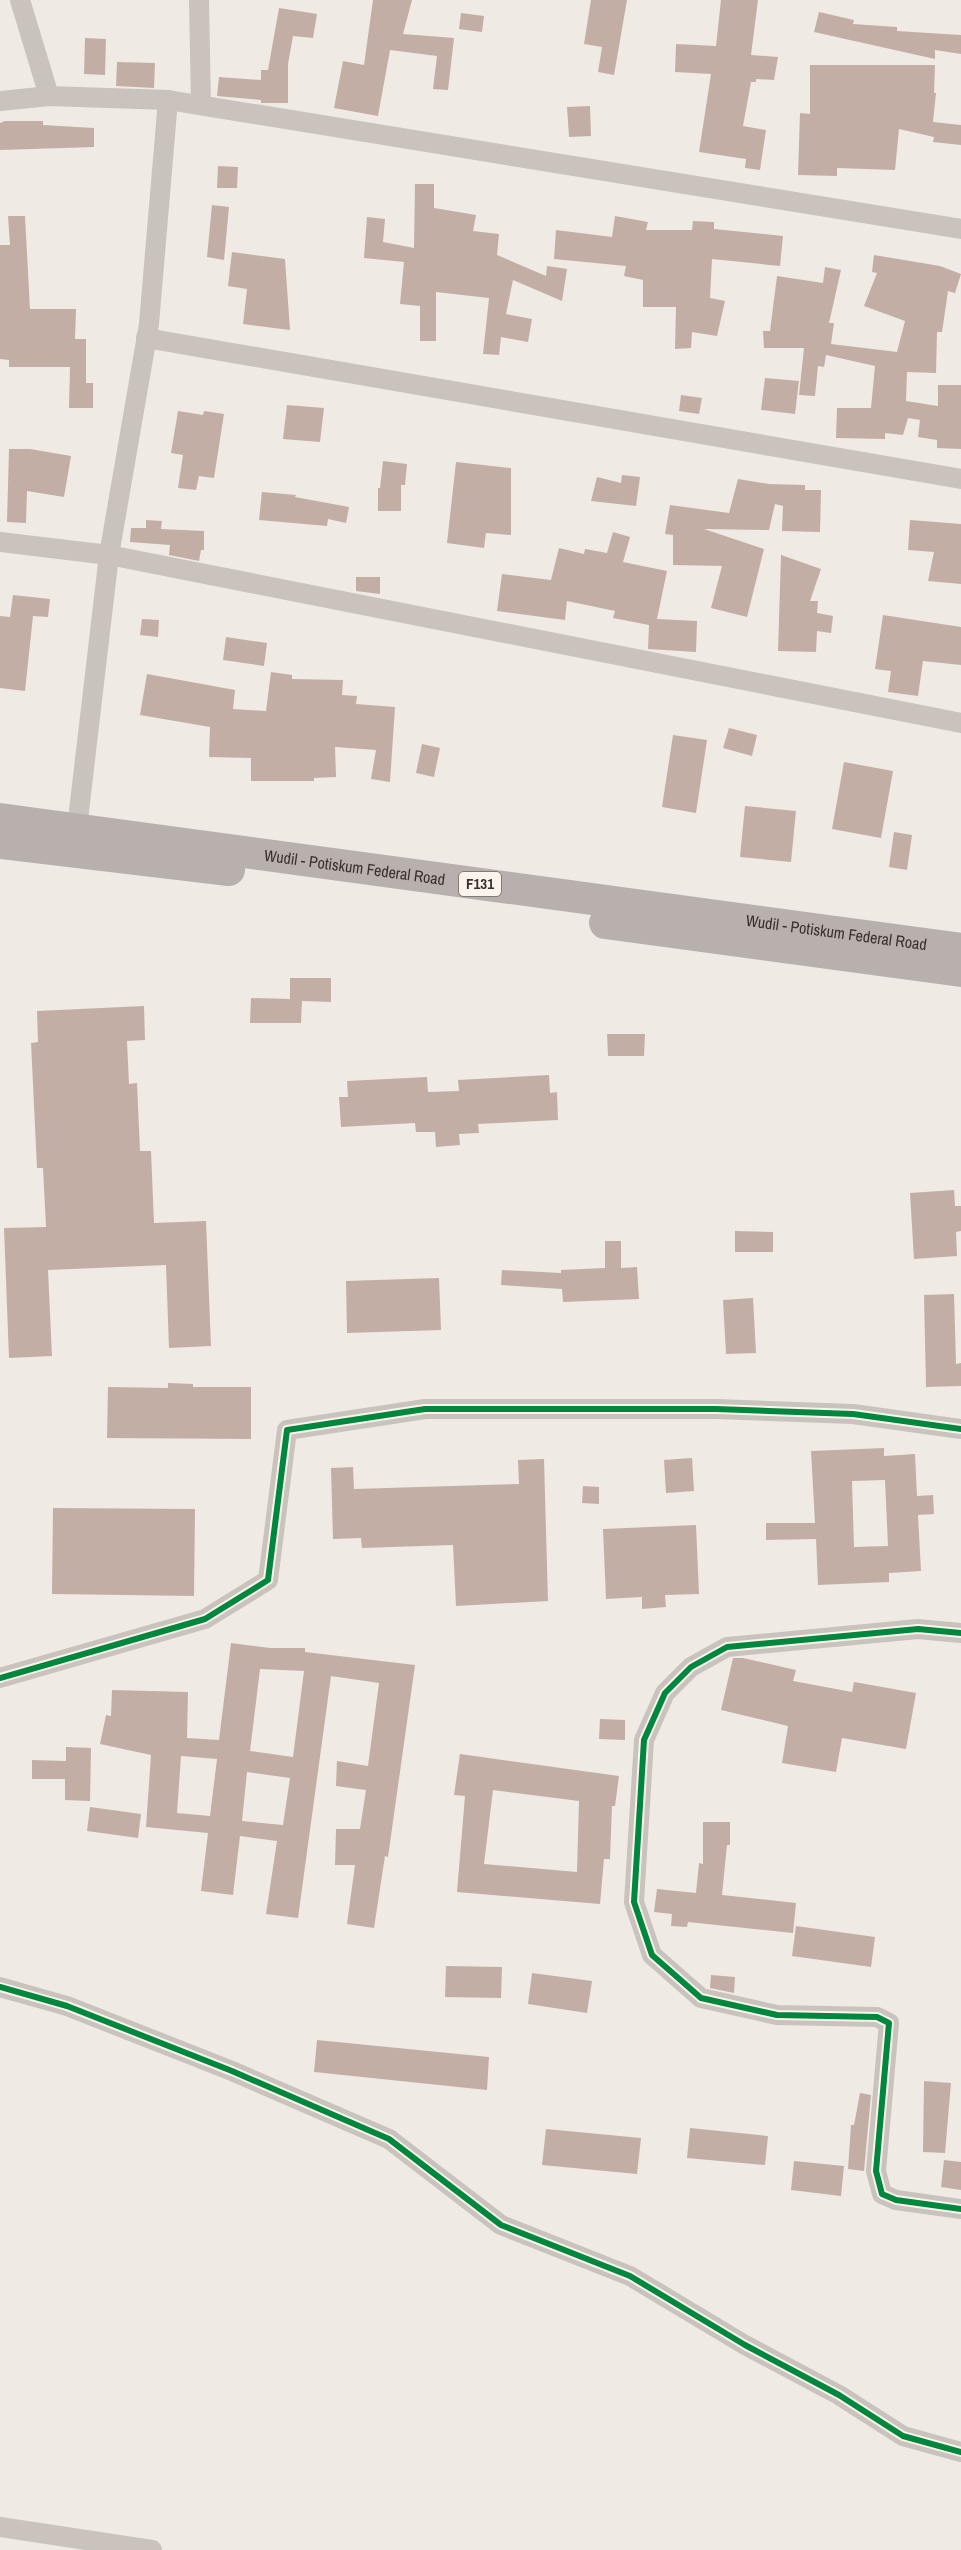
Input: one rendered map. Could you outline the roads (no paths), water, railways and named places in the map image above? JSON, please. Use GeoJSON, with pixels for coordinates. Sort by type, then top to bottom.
{"type":"FeatureCollection","features":[{"type":"Feature","properties":{"kind":"main road","name":"Wudil - Potiskum Federal Road"},"geometry":{"type":"LineString","coordinates":[[0,819],[77,828],[110,844],[362,887],[698,937],[961,971]]}},
{"type":"Feature","properties":{"kind":"main road","name":"Wudil - Potiskum Federal Road"},"geometry":{"type":"LineString","coordinates":[[0,843],[110,844],[961,949]]}},
{"type":"Feature","properties":{"kind":"street"},"geometry":{"type":"LineString","coordinates":[[20,0],[49,96]]}},
{"type":"Feature","properties":{"kind":"street"},"geometry":{"type":"LineString","coordinates":[[199,0],[201,105]]}},
{"type":"Feature","properties":{"kind":"street"},"geometry":{"type":"LineString","coordinates":[[0,101],[49,96],[168,100],[961,229]]}},
{"type":"Feature","properties":{"kind":"street"},"geometry":{"type":"LineString","coordinates":[[77,828],[109,555],[146,338],[168,100]]}},
{"type":"Feature","properties":{"kind":"street"},"geometry":{"type":"LineString","coordinates":[[146,338],[961,479]]}},
{"type":"Feature","properties":{"kind":"street"},"geometry":{"type":"LineString","coordinates":[[0,542],[109,555],[961,723]]}},
{"type":"Feature","properties":{"kind":"street"},"geometry":{"type":"LineString","coordinates":[[0,1677],[205,1619],[268,1580],[286,1430],[425,1409],[716,1409],[854,1414],[961,1429]]}},
{"type":"Feature","properties":{"kind":"street"},"geometry":{"type":"LineString","coordinates":[[961,1633],[918,1629],[727,1647],[691,1666],[665,1693],[644,1740],[634,1902],[652,1954],[701,1998],[777,2015],[877,2017],[889,2023],[876,2171],[882,2194],[896,2200],[961,2209]]}},
{"type":"Feature","properties":{"kind":"street"},"geometry":{"type":"LineString","coordinates":[[0,1988],[67,2006],[232,2071],[389,2139],[501,2225],[630,2277],[745,2345],[839,2395],[903,2436],[961,2452]]}},
{"type":"Feature","properties":{"kind":"street"},"geometry":{"type":"LineString","coordinates":[[0,2527],[152,2550]]}}]}
